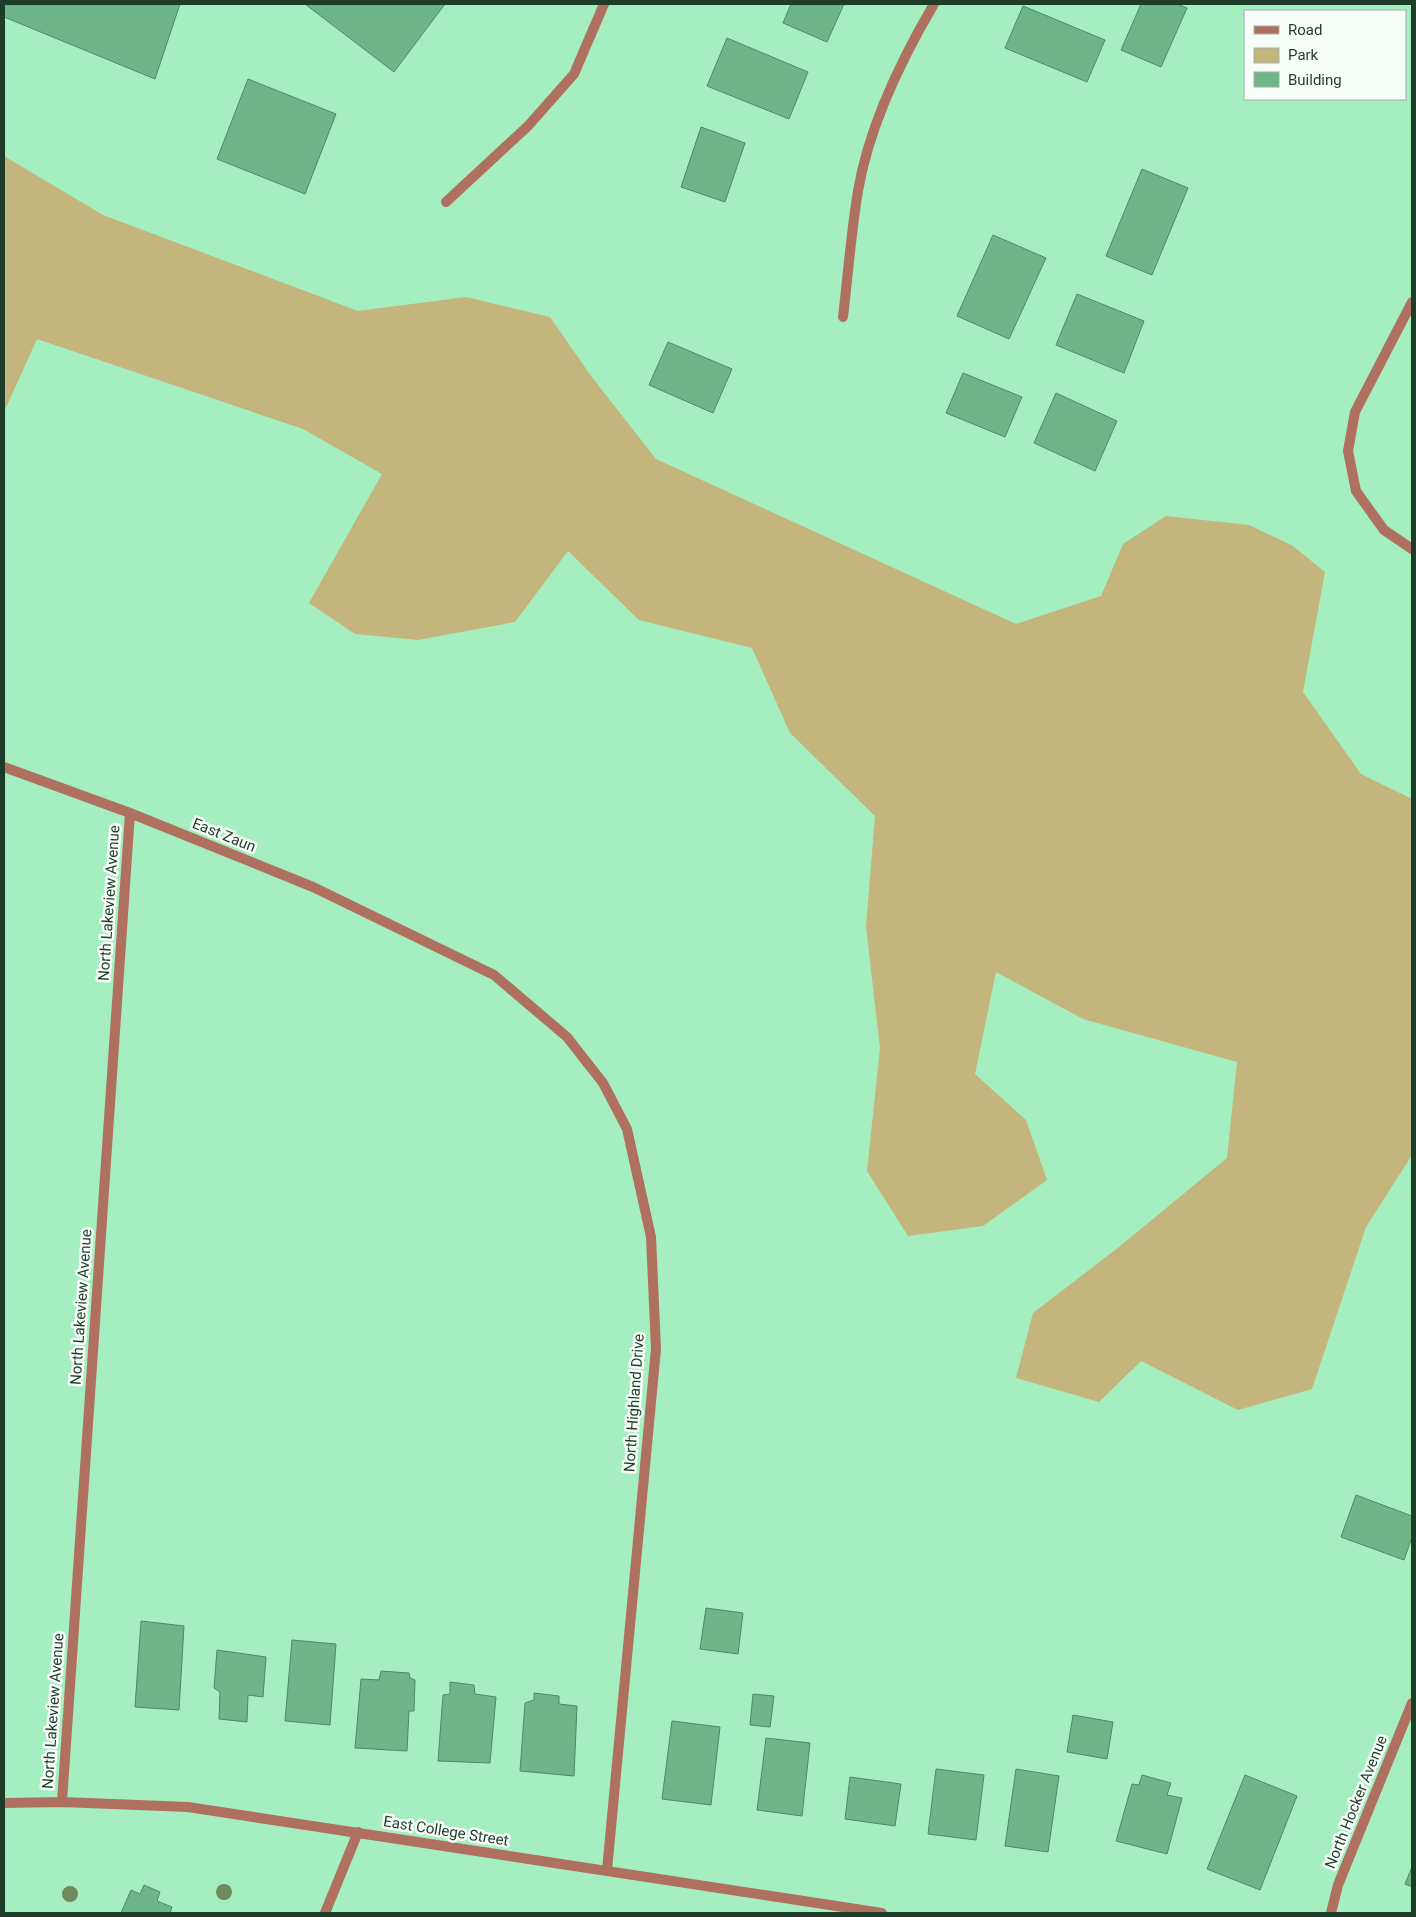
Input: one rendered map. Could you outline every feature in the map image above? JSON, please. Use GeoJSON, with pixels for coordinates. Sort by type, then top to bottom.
{"type":"FeatureCollection","features":[{"type":"Feature","properties":{"kind":"street"},"geometry":{"type":"LineString","coordinates":[[446,202],[528,126],[574,74],[604,4]]}},
{"type":"Feature","properties":{"kind":"street"},"geometry":{"type":"LineString","coordinates":[[842,317],[858,190],[873,134],[908,49],[934,4]]}},
{"type":"Feature","properties":{"kind":"street"},"geometry":{"type":"LineString","coordinates":[[1412,302],[1355,412],[1348,451],[1356,491],[1384,530],[1412,549]]}},
{"type":"Feature","properties":{"kind":"street","name":"East Zaun"},"geometry":{"type":"LineString","coordinates":[[4,767],[130,813],[312,887],[428,943]]}},
{"type":"Feature","properties":{"kind":"street","name":"North Lakeview Avenue"},"geometry":{"type":"LineString","coordinates":[[62,1802],[130,813]]}},
{"type":"Feature","properties":{"kind":"street","name":"North Highland Drive"},"geometry":{"type":"LineString","coordinates":[[428,943],[494,975],[568,1037],[603,1083],[626,1128],[651,1237],[656,1349],[607,1870]]}},
{"type":"Feature","properties":{"kind":"street","name":"North Hocker Avenue"},"geometry":{"type":"LineString","coordinates":[[1331,1913],[1338,1885],[1412,1703]]}},
{"type":"Feature","properties":{"kind":"street","name":"East College Street"},"geometry":{"type":"LineString","coordinates":[[4,1803],[62,1802],[188,1807],[882,1913]]}},
{"type":"Feature","properties":{"kind":"street"},"geometry":{"type":"LineString","coordinates":[[326,1913],[358,1832]]}},
{"type":"Feature","properties":{"kind":"green space"},"geometry":{"type":"Polygon","coordinates":[[[4,156],[103,215],[358,311],[466,297],[550,317],[591,376],[656,459],[1016,624],[1101,596],[1123,544],[1166,516],[1249,525],[1293,546],[1325,572],[1303,692],[1361,774],[1412,799],[1412,1155],[1366,1227],[1312,1389],[1238,1410],[1141,1361],[1099,1402],[1016,1378],[1033,1313],[1119,1247],[1227,1158],[1237,1062],[1083,1019],[996,972],[975,1074],[1026,1120],[1047,1180],[983,1226],[908,1236],[867,1171],[880,1048],[866,927],[875,816],[790,733],[752,648],[639,620],[568,551],[515,622],[418,640],[355,634],[309,603],[382,474],[303,429],[37,339],[4,412],[4,156]]]}},
{"type":"Feature","properties":{"kind":"building"},"geometry":{"type":"Polygon","coordinates":[[[4,4],[180,4],[155,79],[4,17],[4,4]]]}},
{"type":"Feature","properties":{"kind":"building"},"geometry":{"type":"Polygon","coordinates":[[[305,4],[445,4],[394,72],[305,4]]]}},
{"type":"Feature","properties":{"kind":"building"},"geometry":{"type":"Polygon","coordinates":[[[791,4],[844,4],[827,42],[783,23],[791,4]]]}},
{"type":"Feature","properties":{"kind":"building"},"geometry":{"type":"Polygon","coordinates":[[[1141,4],[1177,4],[1187,8],[1161,67],[1121,50],[1141,4]]]}},
{"type":"Feature","properties":{"kind":"building"},"geometry":{"type":"Polygon","coordinates":[[[1023,6],[1105,40],[1087,82],[1005,48],[1023,6]]]}},
{"type":"Feature","properties":{"kind":"building"},"geometry":{"type":"Polygon","coordinates":[[[727,38],[808,72],[789,119],[707,86],[727,38]]]}},
{"type":"Feature","properties":{"kind":"building"},"geometry":{"type":"Polygon","coordinates":[[[248,79],[336,114],[305,194],[217,159],[248,79]]]}},
{"type":"Feature","properties":{"kind":"building"},"geometry":{"type":"Polygon","coordinates":[[[701,127],[745,143],[725,202],[681,187],[701,127]]]}},
{"type":"Feature","properties":{"kind":"building"},"geometry":{"type":"Polygon","coordinates":[[[1142,169],[1188,188],[1152,275],[1106,256],[1142,169]]]}},
{"type":"Feature","properties":{"kind":"building"},"geometry":{"type":"Polygon","coordinates":[[[993,235],[1046,258],[1009,339],[957,316],[993,235]]]}},
{"type":"Feature","properties":{"kind":"building"},"geometry":{"type":"Polygon","coordinates":[[[1077,294],[1144,321],[1124,373],[1056,345],[1077,294]]]}},
{"type":"Feature","properties":{"kind":"building"},"geometry":{"type":"Polygon","coordinates":[[[668,342],[732,369],[713,413],[649,385],[668,342]]]}},
{"type":"Feature","properties":{"kind":"building"},"geometry":{"type":"Polygon","coordinates":[[[963,373],[1022,397],[1005,437],[946,413],[963,373]]]}},
{"type":"Feature","properties":{"kind":"building"},"geometry":{"type":"Polygon","coordinates":[[[1056,393],[1117,421],[1095,471],[1034,443],[1056,393]]]}},
{"type":"Feature","properties":{"kind":"building"},"geometry":{"type":"Polygon","coordinates":[[[1356,1495],[1412,1516],[1412,1537],[1404,1560],[1341,1537],[1356,1495]]]}},
{"type":"Feature","properties":{"kind":"building"},"geometry":{"type":"Polygon","coordinates":[[[706,1608],[743,1613],[738,1654],[700,1649],[706,1608]]]}},
{"type":"Feature","properties":{"kind":"building"},"geometry":{"type":"Polygon","coordinates":[[[141,1621],[184,1626],[179,1710],[135,1707],[141,1621]]]}},
{"type":"Feature","properties":{"kind":"building"},"geometry":{"type":"Polygon","coordinates":[[[292,1640],[336,1644],[330,1725],[285,1721],[292,1640]]]}},
{"type":"Feature","properties":{"kind":"building"},"geometry":{"type":"Polygon","coordinates":[[[217,1650],[266,1657],[263,1697],[248,1695],[247,1722],[219,1719],[220,1692],[214,1688],[217,1650]]]}},
{"type":"Feature","properties":{"kind":"building"},"geometry":{"type":"Polygon","coordinates":[[[381,1671],[409,1673],[410,1678],[415,1680],[414,1711],[409,1711],[407,1751],[355,1748],[361,1679],[379,1680],[381,1671]]]}},
{"type":"Feature","properties":{"kind":"building"},"geometry":{"type":"Polygon","coordinates":[[[450,1682],[474,1685],[475,1694],[496,1697],[490,1763],[438,1761],[443,1695],[450,1694],[450,1682]]]}},
{"type":"Feature","properties":{"kind":"building"},"geometry":{"type":"Polygon","coordinates":[[[534,1693],[559,1696],[559,1704],[577,1706],[574,1776],[520,1771],[525,1703],[534,1700],[534,1693]]]}},
{"type":"Feature","properties":{"kind":"building"},"geometry":{"type":"Polygon","coordinates":[[[753,1694],[774,1696],[770,1727],[750,1725],[753,1694]]]}},
{"type":"Feature","properties":{"kind":"building"},"geometry":{"type":"Polygon","coordinates":[[[1073,1715],[1113,1722],[1107,1759],[1067,1752],[1073,1715]]]}},
{"type":"Feature","properties":{"kind":"building"},"geometry":{"type":"Polygon","coordinates":[[[672,1721],[720,1727],[711,1805],[662,1799],[672,1721]]]}},
{"type":"Feature","properties":{"kind":"building"},"geometry":{"type":"Polygon","coordinates":[[[766,1738],[810,1743],[802,1816],[757,1810],[766,1738]]]}},
{"type":"Feature","properties":{"kind":"building"},"geometry":{"type":"Polygon","coordinates":[[[936,1769],[984,1775],[976,1840],[928,1834],[936,1769]]]}},
{"type":"Feature","properties":{"kind":"building"},"geometry":{"type":"Polygon","coordinates":[[[1016,1769],[1059,1776],[1048,1852],[1005,1846],[1016,1769]]]}},
{"type":"Feature","properties":{"kind":"building"},"geometry":{"type":"Polygon","coordinates":[[[1142,1775],[1171,1783],[1167,1795],[1182,1798],[1167,1854],[1116,1841],[1132,1784],[1139,1785],[1142,1775]]]}},
{"type":"Feature","properties":{"kind":"building"},"geometry":{"type":"Polygon","coordinates":[[[1245,1775],[1297,1796],[1260,1890],[1207,1869],[1245,1775]]]}},
{"type":"Feature","properties":{"kind":"building"},"geometry":{"type":"Polygon","coordinates":[[[850,1777],[901,1784],[895,1826],[845,1819],[850,1777]]]}},
{"type":"Feature","properties":{"kind":"building"},"geometry":{"type":"Polygon","coordinates":[[[1412,1867],[1412,1887],[1405,1884],[1412,1867]]]}},
{"type":"Feature","properties":{"kind":"building"},"geometry":{"type":"Polygon","coordinates":[[[144,1885],[160,1892],[157,1901],[172,1907],[170,1913],[121,1913],[131,1890],[140,1894],[144,1885]]]}}]}
